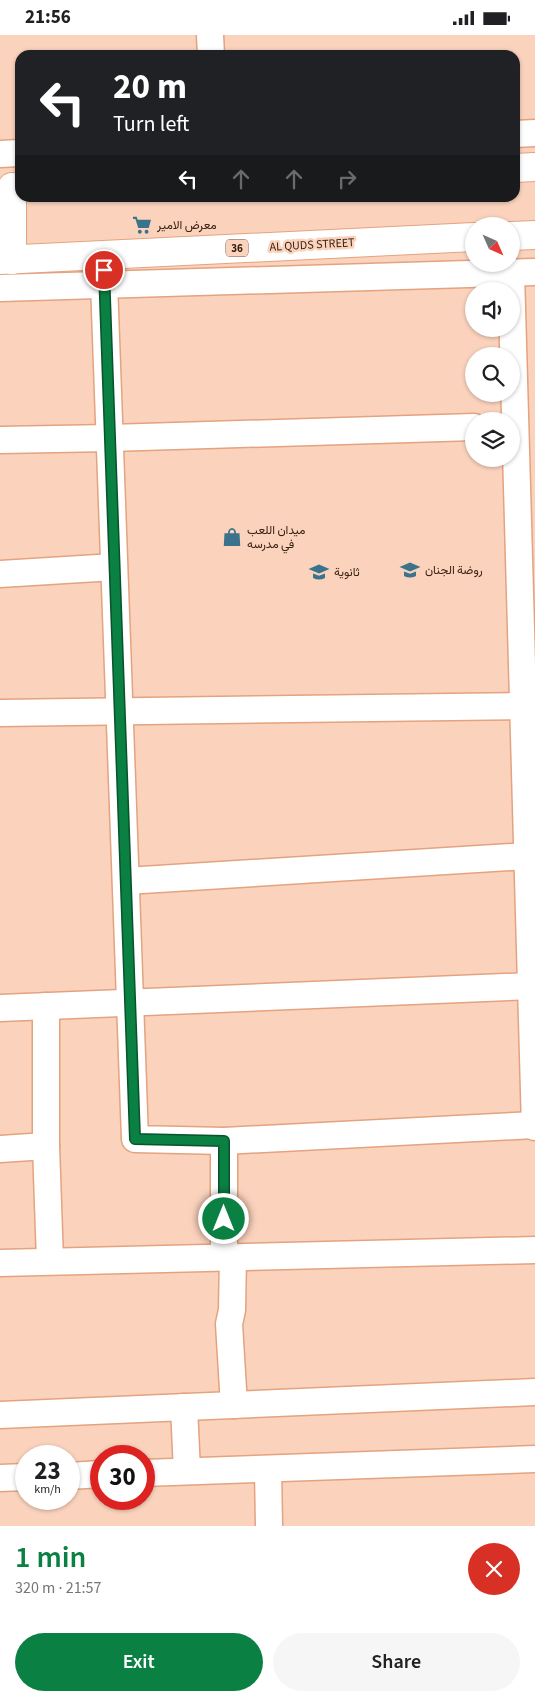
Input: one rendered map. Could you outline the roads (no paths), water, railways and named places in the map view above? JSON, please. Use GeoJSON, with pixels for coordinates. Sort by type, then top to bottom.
{"type":"FeatureCollection","features":[{"type":"Feature","properties":{"kind":"main road"},"geometry":{"type":"LineString","coordinates":[[520,168],[535,167]]}},
{"type":"Feature","properties":{"kind":"main road"},"geometry":{"type":"LineString","coordinates":[[6,260],[11,187]]}},
{"type":"Feature","properties":{"kind":"main road"},"geometry":{"type":"LineString","coordinates":[[520,235],[535,235]]}},
{"type":"Feature","properties":{"kind":"main road","name":"AL QUDS STREET"},"geometry":{"type":"LineString","coordinates":[[6,260],[465,237]]}},
{"type":"Feature","properties":{"kind":"street"},"geometry":{"type":"LineString","coordinates":[[210,35],[211,50]]}},
{"type":"Feature","properties":{"kind":"street"},"geometry":{"type":"LineString","coordinates":[[520,134],[535,133]]}},
{"type":"Feature","properties":{"kind":"street"},"geometry":{"type":"LineString","coordinates":[[0,154],[15,153]]}},
{"type":"Feature","properties":{"kind":"street"},"geometry":{"type":"LineString","coordinates":[[0,288],[104,285],[523,272],[520,425],[527,558],[527,698],[535,1126],[224,1141],[135,1139],[119,711],[110,439],[104,285],[103,255]]}},
{"type":"Feature","properties":{"kind":"street"},"geometry":{"type":"LineString","coordinates":[[0,440],[110,439],[465,427]]}},
{"type":"Feature","properties":{"kind":"street"},"geometry":{"type":"LineString","coordinates":[[0,574],[114,567]]}},
{"type":"Feature","properties":{"kind":"street"},"geometry":{"type":"LineString","coordinates":[[0,713],[527,698]]}},
{"type":"Feature","properties":{"kind":"street"},"geometry":{"type":"LineString","coordinates":[[126,881],[530,841]]}},
{"type":"Feature","properties":{"kind":"street"},"geometry":{"type":"LineString","coordinates":[[0,1008],[130,1003],[532,975]]}},
{"type":"Feature","properties":{"kind":"street"},"geometry":{"type":"LineString","coordinates":[[46,1006],[46,1146],[50,1261]]}},
{"type":"Feature","properties":{"kind":"street"},"geometry":{"type":"LineString","coordinates":[[224,1141],[232,1310],[229,1324],[234,1405]]}},
{"type":"Feature","properties":{"kind":"street"},"geometry":{"type":"LineString","coordinates":[[0,1149],[46,1146]]}},
{"type":"Feature","properties":{"kind":"street"},"geometry":{"type":"LineString","coordinates":[[0,1263],[535,1250]]}},
{"type":"Feature","properties":{"kind":"street"},"geometry":{"type":"LineString","coordinates":[[0,1415],[535,1392]]}},
{"type":"Feature","properties":{"kind":"street"},"geometry":{"type":"LineString","coordinates":[[184,1407],[187,1471]]}},
{"type":"Feature","properties":{"kind":"street"},"geometry":{"type":"LineString","coordinates":[[155,1472],[535,1459]]}},
{"type":"Feature","properties":{"kind":"street"},"geometry":{"type":"LineString","coordinates":[[268,1469],[269,1526]]}},
{"type":"Feature","properties":{"kind":"street"},"geometry":{"type":"LineString","coordinates":[[0,1478],[15,1477]]}},
{"type":"Feature","properties":{"kind":"place","name":"معرض الامير"},"geometry":{"type":"Point","coordinates":[142,225]}},
{"type":"Feature","properties":{"kind":"place","name":"ميدان اللعب في مدرسه"},"geometry":{"type":"Point","coordinates":[232,537]}},
{"type":"Feature","properties":{"kind":"place","name":"روضة الجنان"},"geometry":{"type":"Point","coordinates":[410,570]}},
{"type":"Feature","properties":{"kind":"place","name":"ثانوية"},"geometry":{"type":"Point","coordinates":[319,572]}}]}
